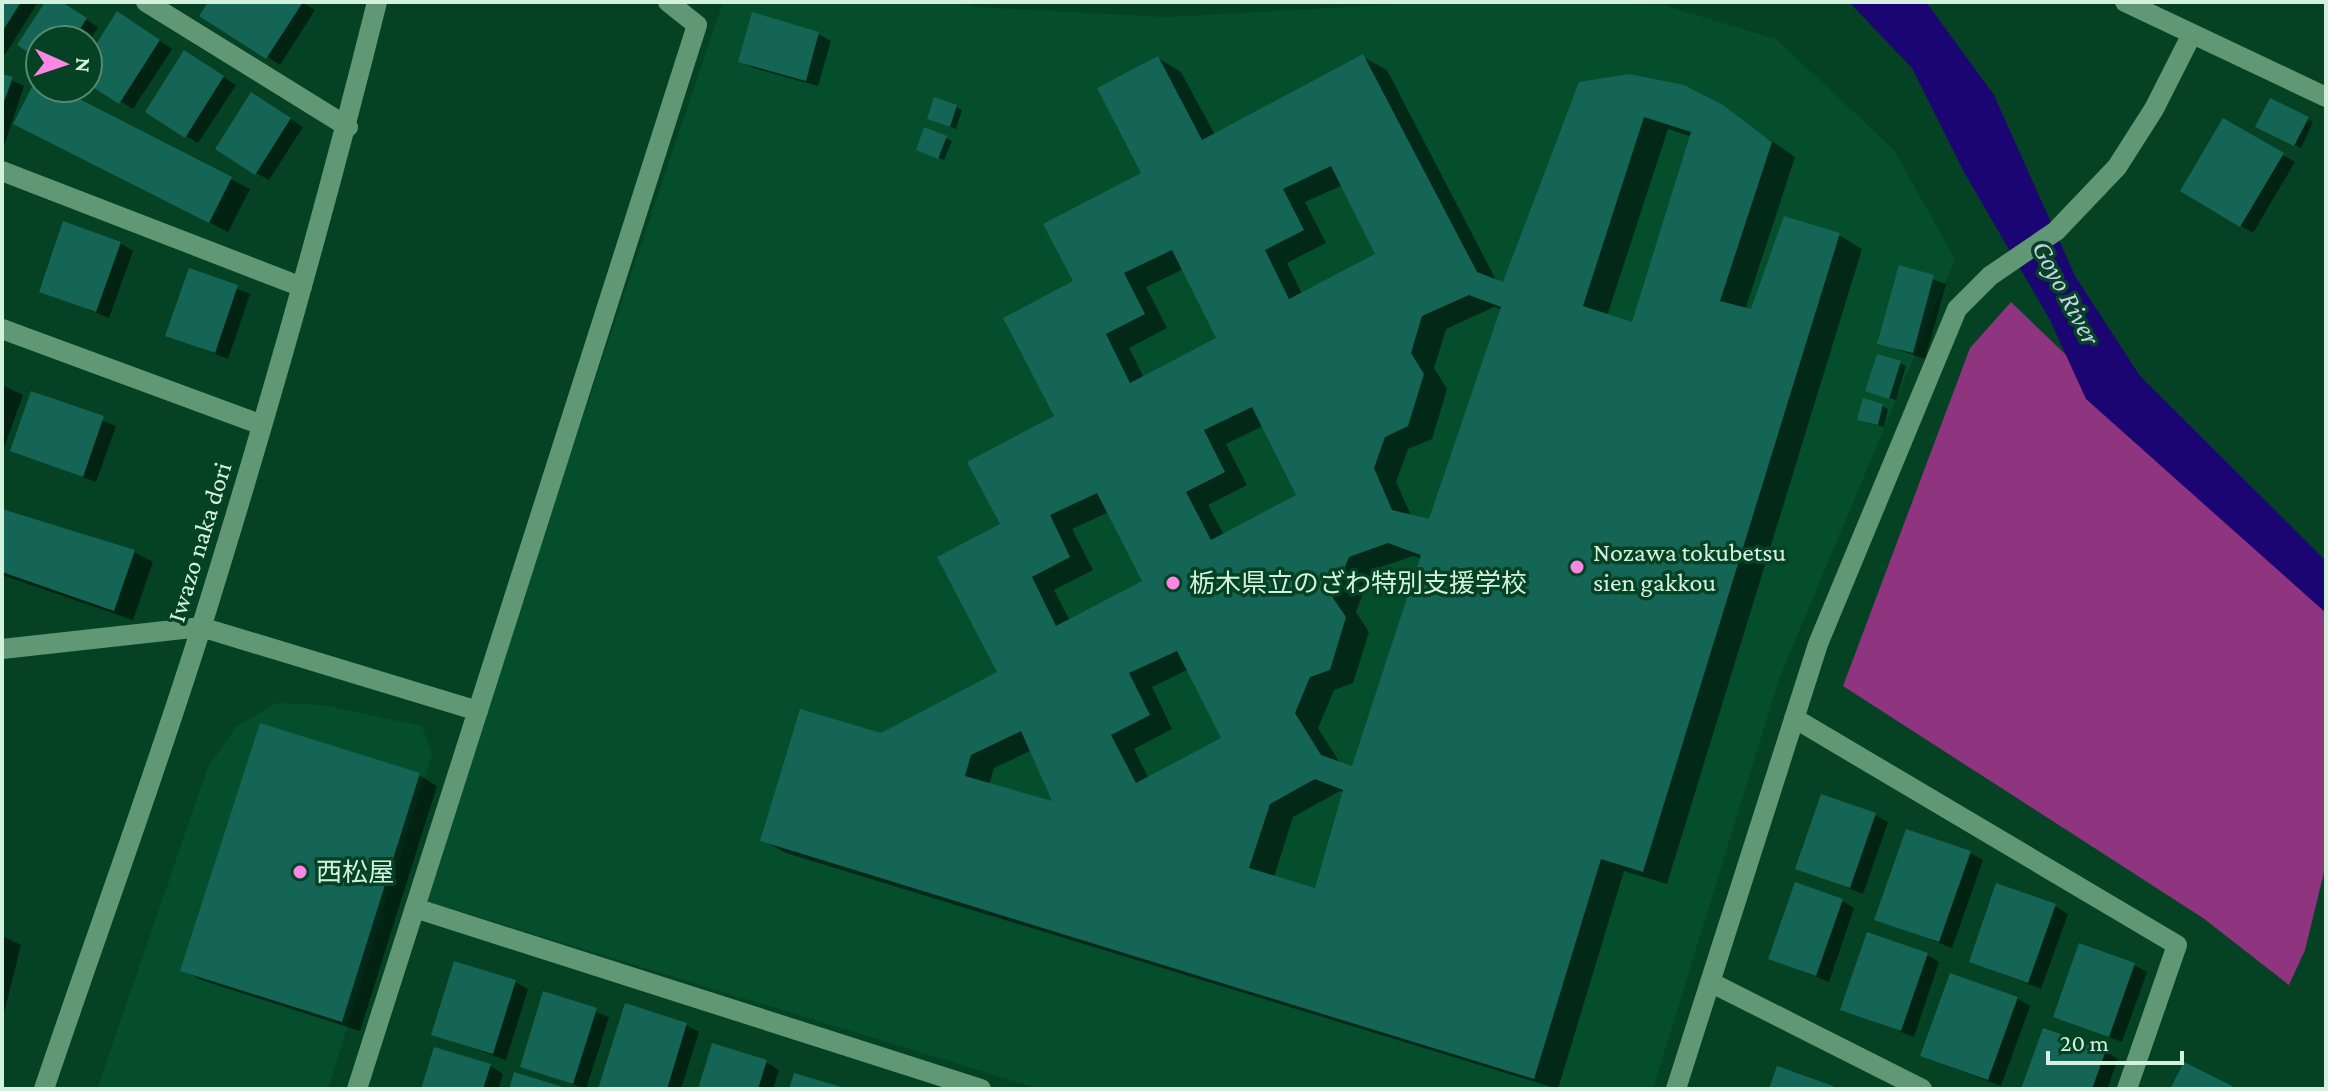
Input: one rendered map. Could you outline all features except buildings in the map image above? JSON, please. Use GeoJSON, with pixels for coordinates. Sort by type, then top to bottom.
{"type":"FeatureCollection","features":[{"type":"Feature","properties":{"kind":"street"},"geometry":{"type":"LineString","coordinates":[[146,2],[348,127]]}},
{"type":"Feature","properties":{"kind":"street","name":"Iwazo naka dori"},"geometry":{"type":"LineString","coordinates":[[44,1089],[201,627],[348,127],[377,2]]}},
{"type":"Feature","properties":{"kind":"street"},"geometry":{"type":"LineString","coordinates":[[357,1089],[697,25],[668,2]]}},
{"type":"Feature","properties":{"kind":"street"},"geometry":{"type":"LineString","coordinates":[[2125,2],[2326,97]]}},
{"type":"Feature","properties":{"kind":"street"},"geometry":{"type":"LineString","coordinates":[[1676,1089],[1818,644],[1957,309],[1990,276],[2056,231],[2117,167],[2154,109],[2192,34]]}},
{"type":"Feature","properties":{"kind":"street"},"geometry":{"type":"LineString","coordinates":[[2,171],[302,287]]}},
{"type":"Feature","properties":{"kind":"street"},"geometry":{"type":"LineString","coordinates":[[2,329],[262,425]]}},
{"type":"Feature","properties":{"kind":"street"},"geometry":{"type":"LineString","coordinates":[[2,649],[201,627],[478,711]]}},
{"type":"Feature","properties":{"kind":"street"},"geometry":{"type":"LineString","coordinates":[[1794,718],[2177,945],[2127,1089]]}},
{"type":"Feature","properties":{"kind":"street"},"geometry":{"type":"LineString","coordinates":[[415,908],[976,1088]]}},
{"type":"Feature","properties":{"kind":"street"},"geometry":{"type":"LineString","coordinates":[[1710,982],[1922,1089]]}},
{"type":"Feature","properties":{"kind":"shaded area","name":"栃木県立のざわ特別支援学校"},"geometry":{"type":"Polygon","coordinates":[[[723,2],[946,2],[976,7],[1166,17],[1441,2],[1663,5],[1776,39],[1894,150],[1955,259],[1779,679],[1653,1089],[1040,1089],[420,899],[723,2]]]}},
{"type":"Feature","properties":{"kind":"shaded area"},"geometry":{"type":"Polygon","coordinates":[[[2011,302],[2326,605],[2326,864],[2305,950],[2289,985],[2203,918],[1843,686],[1970,348],[2011,302]]]}},
{"type":"Feature","properties":{"kind":"shaded area"},"geometry":{"type":"Polygon","coordinates":[[[276,703],[323,705],[422,726],[432,754],[328,1089],[97,1089],[208,767],[236,727],[276,703]]]}},
{"type":"Feature","properties":{"kind":"water","name":"Goyo River"},"geometry":{"type":"Polygon","coordinates":[[[1849,2],[1926,2],[1994,95],[2075,276],[2140,376],[2326,561],[2326,613],[2086,399],[2050,320],[1964,172],[1912,68],[1849,2]]]}},
{"type":"Feature","properties":{"kind":"place","name":"Nozawa tokubetsu sien gakkou"},"geometry":{"type":"Point","coordinates":[1577,567]}},
{"type":"Feature","properties":{"kind":"place","name":"栃木県立のざわ特別支援学校"},"geometry":{"type":"Point","coordinates":[1173,583]}},
{"type":"Feature","properties":{"kind":"place","name":"西松屋"},"geometry":{"type":"Point","coordinates":[300,872]}}]}
